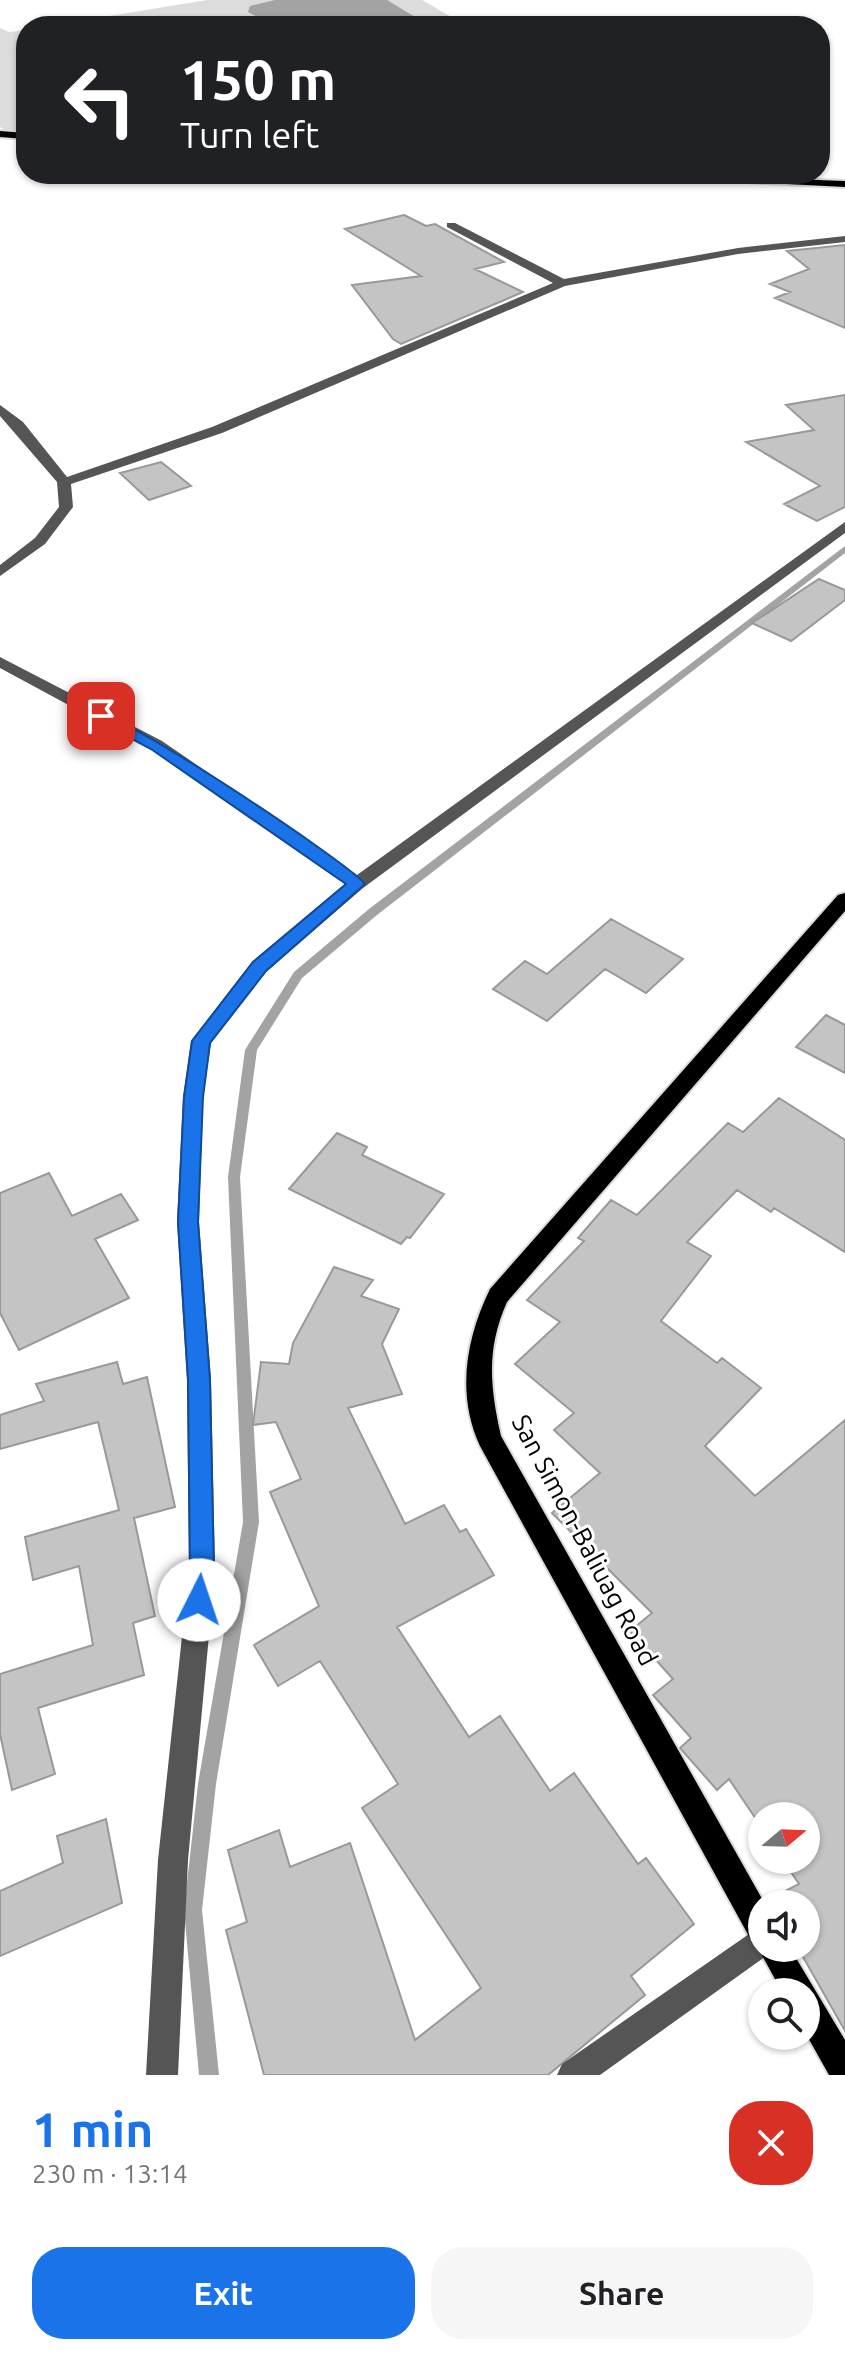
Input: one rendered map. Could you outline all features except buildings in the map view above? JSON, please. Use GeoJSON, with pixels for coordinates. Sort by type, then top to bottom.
{"type":"FeatureCollection","features":[{"type":"Feature","properties":{"kind":"main road","name":"San Simon-Baliuag Road"},"geometry":{"type":"LineString","coordinates":[[748,1904],[489,1438],[477,1387],[479,1335],[498,1296],[845,899]]}},
{"type":"Feature","properties":{"kind":"main road"},"geometry":{"type":"LineString","coordinates":[[820,2028],[845,2071]]}},
{"type":"Feature","properties":{"kind":"street"},"geometry":{"type":"LineString","coordinates":[[451,225],[562,283]]}},
{"type":"Feature","properties":{"kind":"street"},"geometry":{"type":"LineString","coordinates":[[64,482],[217,430],[562,283],[738,251],[845,239]]}},
{"type":"Feature","properties":{"kind":"street"},"geometry":{"type":"LineString","coordinates":[[0,409],[18,425],[64,482],[66,507],[40,541],[0,572]]}},
{"type":"Feature","properties":{"kind":"street"},"geometry":{"type":"LineString","coordinates":[[162,2075],[173,1860],[202,1571],[199,1380],[188,1222],[193,1097],[201,1041],[259,967],[357,884],[845,526]]}},
{"type":"Feature","properties":{"kind":"street"},"geometry":{"type":"LineString","coordinates":[[0,662],[156,745],[357,884]]}},
{"type":"Feature","properties":{"kind":"street"},"geometry":{"type":"LineString","coordinates":[[573,2075],[748,1950]]}},
{"type":"Feature","properties":{"kind":"shaded area"},"geometry":{"type":"Polygon","coordinates":[[[207,0],[422,0],[450,16],[109,16],[207,0]]]}},
{"type":"Feature","properties":{"kind":"shaded area"},"geometry":{"type":"Polygon","coordinates":[[[275,0],[387,0],[413,16],[256,16],[248,12],[250,6],[275,0]]]}},
{"type":"Feature","properties":{"kind":"shaded area"},"geometry":{"type":"Polygon","coordinates":[[[0,28],[16,31],[16,132],[0,127],[0,28]]]}},
{"type":"Feature","properties":{"kind":"waterway"},"geometry":{"type":"LineString","coordinates":[[209,2075],[193,1910],[207,1784],[251,1522],[234,1177],[251,1050],[298,975],[373,912],[845,549]]}},
{"type":"Feature","properties":{"kind":"route"},"geometry":{"type":"LineString","coordinates":[[101,716],[156,745],[357,884],[259,967],[201,1041],[193,1097],[188,1222],[199,1380],[202,1571],[199,1600]]}}]}
